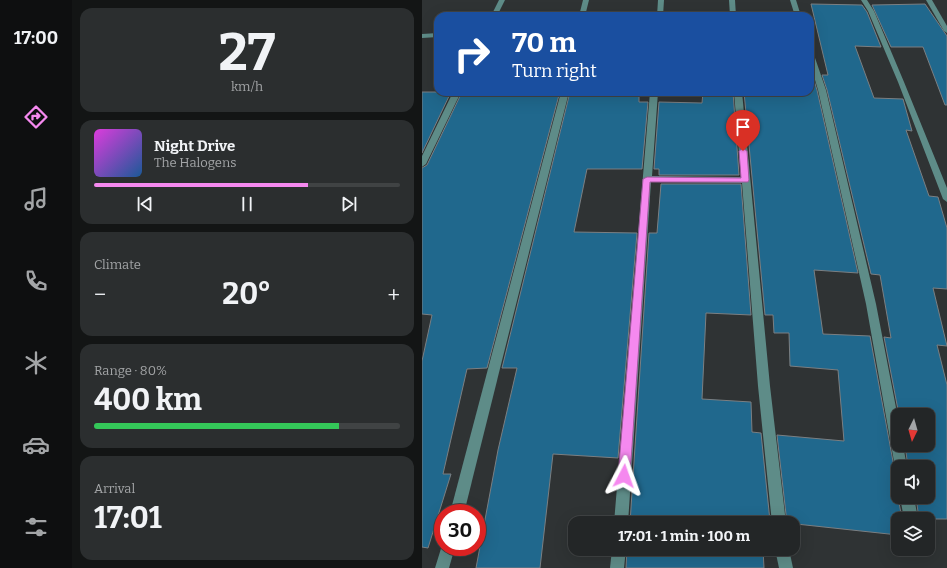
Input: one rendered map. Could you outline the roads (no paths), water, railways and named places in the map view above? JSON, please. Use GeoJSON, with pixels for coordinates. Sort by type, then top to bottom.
{"type":"FeatureCollection","features":[{"type":"Feature","properties":{"kind":"street"},"geometry":{"type":"LineString","coordinates":[[496,12],[502,0]]}},
{"type":"Feature","properties":{"kind":"street"},"geometry":{"type":"LineString","coordinates":[[583,12],[586,0]]}},
{"type":"Feature","properties":{"kind":"street"},"geometry":{"type":"LineString","coordinates":[[660,12],[661,0]]}},
{"type":"Feature","properties":{"kind":"street"},"geometry":{"type":"LineString","coordinates":[[732,0],[733,12]]}},
{"type":"Feature","properties":{"kind":"street"},"geometry":{"type":"LineString","coordinates":[[793,0],[797,12]]}},
{"type":"Feature","properties":{"kind":"street"},"geometry":{"type":"LineString","coordinates":[[864,0],[871,11],[898,75],[947,199]]}},
{"type":"Feature","properties":{"kind":"street"},"geometry":{"type":"LineString","coordinates":[[929,0],[947,31]]}},
{"type":"Feature","properties":{"kind":"street"},"geometry":{"type":"LineString","coordinates":[[422,36],[434,35]]}},
{"type":"Feature","properties":{"kind":"street"},"geometry":{"type":"LineString","coordinates":[[814,65],[822,90],[871,304],[900,460]]}},
{"type":"Feature","properties":{"kind":"street"},"geometry":{"type":"LineString","coordinates":[[422,164],[455,96]]}},
{"type":"Feature","properties":{"kind":"street"},"geometry":{"type":"LineString","coordinates":[[459,504],[564,96]]}},
{"type":"Feature","properties":{"kind":"street"},"geometry":{"type":"LineString","coordinates":[[622,516],[654,96]]}},
{"type":"Feature","properties":{"kind":"street"},"geometry":{"type":"LineString","coordinates":[[738,96],[764,386],[778,516]]}},
{"type":"Feature","properties":{"kind":"street"},"geometry":{"type":"LineString","coordinates":[[647,179],[745,180]]}},
{"type":"Feature","properties":{"kind":"street"},"geometry":{"type":"LineString","coordinates":[[442,568],[445,556]]}},
{"type":"Feature","properties":{"kind":"street"},"geometry":{"type":"LineString","coordinates":[[617,568],[618,556]]}},
{"type":"Feature","properties":{"kind":"street"},"geometry":{"type":"LineString","coordinates":[[783,556],[786,568]]}}]}
